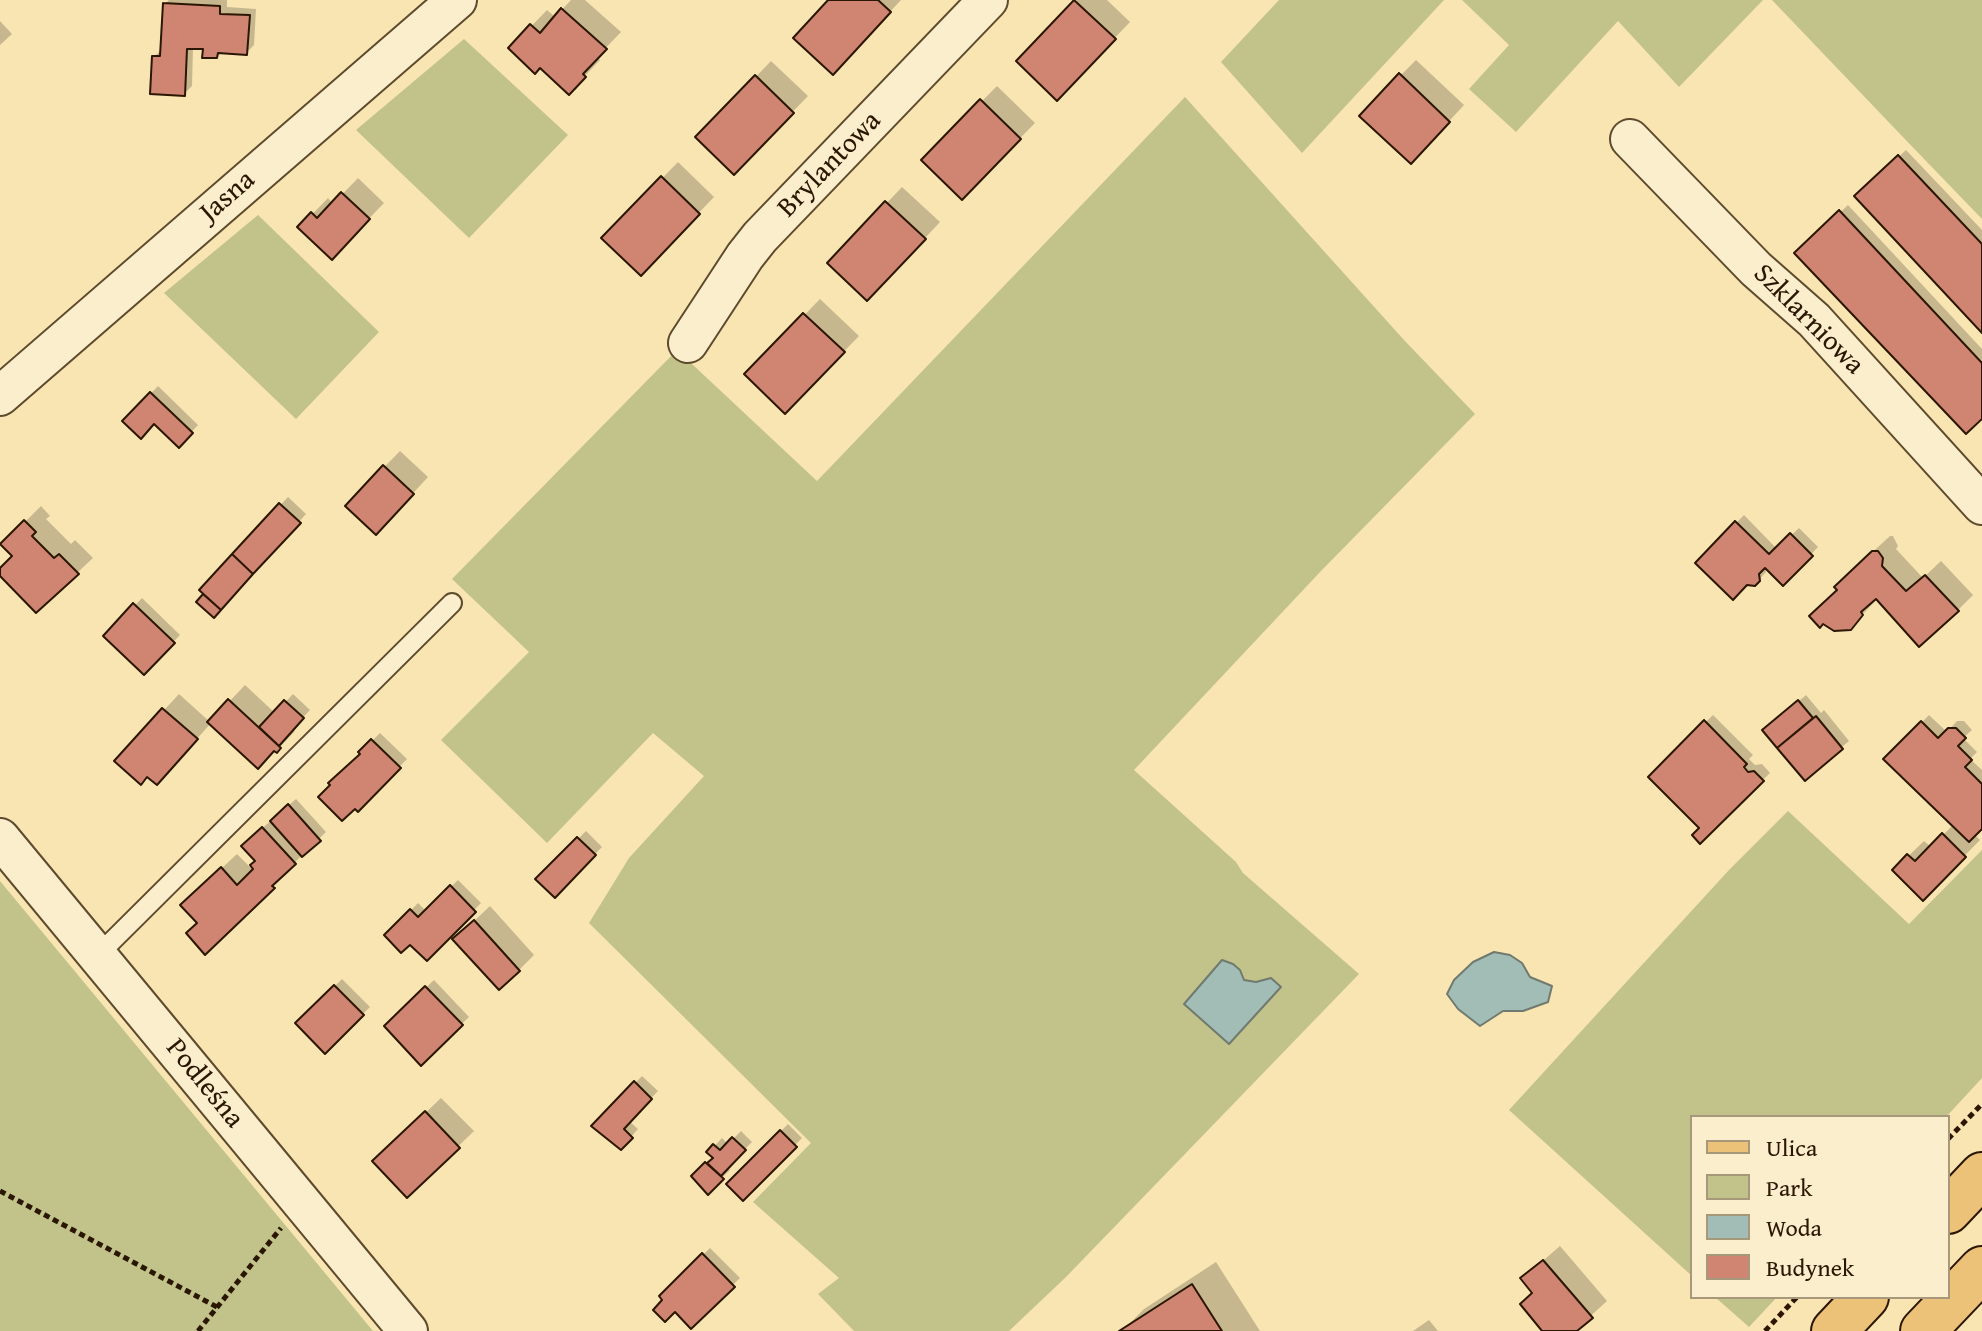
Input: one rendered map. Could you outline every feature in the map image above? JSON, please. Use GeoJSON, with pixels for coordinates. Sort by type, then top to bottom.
{"type":"FeatureCollection","features":[{"type":"Feature","properties":{"kind":"main road"},"geometry":{"type":"LineString","coordinates":[[1950,1209],[1982,1175]]}},
{"type":"Feature","properties":{"kind":"main road"},"geometry":{"type":"LineString","coordinates":[[1923,1331],[1982,1269]]}},
{"type":"Feature","properties":{"kind":"main road"},"geometry":{"type":"LineString","coordinates":[[1834,1331],[1864,1299]]}},
{"type":"Feature","properties":{"kind":"street","name":"Jasna"},"geometry":{"type":"LineString","coordinates":[[0,396],[457,0]]}},
{"type":"Feature","properties":{"kind":"street","name":"Brylantowa"},"geometry":{"type":"LineString","coordinates":[[688,343],[760,237],[988,0]]}},
{"type":"Feature","properties":{"kind":"street","name":"Szklarniowa"},"geometry":{"type":"LineString","coordinates":[[1630,139],[1756,269],[1814,320],[1982,505]]}},
{"type":"Feature","properties":{"kind":"street","name":"Podleśna"},"geometry":{"type":"LineString","coordinates":[[0,838],[408,1331]]}},
{"type":"Feature","properties":{"kind":"lane"},"geometry":{"type":"LineString","coordinates":[[98,955],[452,603]]}},
{"type":"Feature","properties":{"kind":"path"},"geometry":{"type":"LineString","coordinates":[[1950,1137],[1982,1104]]}},
{"type":"Feature","properties":{"kind":"path"},"geometry":{"type":"LineString","coordinates":[[0,1191],[217,1307]]}},
{"type":"Feature","properties":{"kind":"path"},"geometry":{"type":"LineString","coordinates":[[198,1331],[302,1203]]}},
{"type":"Feature","properties":{"kind":"path"},"geometry":{"type":"LineString","coordinates":[[1765,1331],[1795,1299]]}},
{"type":"Feature","properties":{"kind":"green space"},"geometry":{"type":"Polygon","coordinates":[[[1279,0],[1444,0],[1302,153],[1221,62],[1279,0]]]}},
{"type":"Feature","properties":{"kind":"green space"},"geometry":{"type":"Polygon","coordinates":[[[1462,0],[1763,0],[1679,87],[1618,21],[1516,132],[1469,89],[1509,45],[1462,0]]]}},
{"type":"Feature","properties":{"kind":"green space"},"geometry":{"type":"Polygon","coordinates":[[[1772,0],[1982,0],[1982,219],[1901,135],[1772,0]]]}},
{"type":"Feature","properties":{"kind":"green space"},"geometry":{"type":"Polygon","coordinates":[[[464,39],[568,135],[469,238],[356,130],[464,39]]]}},
{"type":"Feature","properties":{"kind":"green space"},"geometry":{"type":"Polygon","coordinates":[[[1185,97],[1404,340],[1475,414],[1321,571],[1134,770],[1236,862],[1243,873],[1359,974],[1066,1277],[1009,1331],[854,1331],[818,1294],[839,1278],[753,1202],[811,1143],[589,923],[629,858],[704,776],[653,733],[547,843],[441,740],[529,652],[452,579],[677,350],[817,481],[1185,97]]]}},
{"type":"Feature","properties":{"kind":"green space"},"geometry":{"type":"Polygon","coordinates":[[[258,215],[379,332],[296,419],[164,293],[258,215]]]}},
{"type":"Feature","properties":{"kind":"green space"},"geometry":{"type":"Polygon","coordinates":[[[1788,811],[1909,924],[1982,850],[1982,1078],[1948,1115],[1690,1115],[1690,1274],[1509,1110],[1729,870],[1788,811]]]}},
{"type":"Feature","properties":{"kind":"green space"},"geometry":{"type":"Polygon","coordinates":[[[0,881],[373,1331],[0,1331],[0,881]]]}},
{"type":"Feature","properties":{"kind":"green space"},"geometry":{"type":"Polygon","coordinates":[[[1717,1299],[1775,1299],[1749,1327],[1717,1299]]]}},
{"type":"Feature","properties":{"kind":"water"},"geometry":{"type":"Polygon","coordinates":[[[1494,952],[1510,955],[1522,963],[1530,977],[1552,986],[1548,1002],[1523,1011],[1503,1011],[1480,1026],[1458,1009],[1447,994],[1454,980],[1473,962],[1494,952]]]}},
{"type":"Feature","properties":{"kind":"water"},"geometry":{"type":"Polygon","coordinates":[[[1222,960],[1240,970],[1244,980],[1256,982],[1271,978],[1281,987],[1229,1044],[1184,1004],[1222,960]]]}},
{"type":"Feature","properties":{"kind":"building"},"geometry":{"type":"Polygon","coordinates":[[[828,0],[878,0],[891,12],[833,75],[793,38],[828,0]]]}},
{"type":"Feature","properties":{"kind":"building"},"geometry":{"type":"Polygon","coordinates":[[[1074,0],[1116,39],[1057,101],[1016,61],[1074,0]]]}},
{"type":"Feature","properties":{"kind":"building"},"geometry":{"type":"Polygon","coordinates":[[[163,3],[220,6],[220,14],[250,15],[247,55],[218,53],[217,58],[202,58],[203,49],[187,49],[185,96],[150,94],[152,56],[160,56],[163,3]]]}},
{"type":"Feature","properties":{"kind":"building"},"geometry":{"type":"Polygon","coordinates":[[[561,8],[607,49],[583,74],[586,77],[569,95],[540,68],[535,74],[508,48],[530,24],[540,33],[561,8]]]}},
{"type":"Feature","properties":{"kind":"building"},"geometry":{"type":"Polygon","coordinates":[[[1399,73],[1450,122],[1411,164],[1359,116],[1399,73]]]}},
{"type":"Feature","properties":{"kind":"building"},"geometry":{"type":"Polygon","coordinates":[[[755,75],[794,113],[734,175],[695,137],[755,75]]]}},
{"type":"Feature","properties":{"kind":"building"},"geometry":{"type":"Polygon","coordinates":[[[980,99],[1021,139],[962,200],[921,160],[980,99]]]}},
{"type":"Feature","properties":{"kind":"building"},"geometry":{"type":"Polygon","coordinates":[[[1898,155],[1982,244],[1982,333],[1854,196],[1898,155]]]}},
{"type":"Feature","properties":{"kind":"building"},"geometry":{"type":"Polygon","coordinates":[[[661,176],[700,214],[641,276],[601,238],[661,176]]]}},
{"type":"Feature","properties":{"kind":"building"},"geometry":{"type":"Polygon","coordinates":[[[341,192],[370,219],[332,260],[297,227],[311,212],[317,218],[341,192]]]}},
{"type":"Feature","properties":{"kind":"building"},"geometry":{"type":"Polygon","coordinates":[[[885,201],[926,239],[867,301],[827,263],[885,201]]]}},
{"type":"Feature","properties":{"kind":"building"},"geometry":{"type":"Polygon","coordinates":[[[1839,210],[1982,363],[1982,419],[1966,434],[1794,253],[1839,210]]]}},
{"type":"Feature","properties":{"kind":"building"},"geometry":{"type":"Polygon","coordinates":[[[803,313],[845,352],[785,414],[744,374],[803,313]]]}},
{"type":"Feature","properties":{"kind":"building"},"geometry":{"type":"Polygon","coordinates":[[[150,392],[193,433],[179,448],[154,424],[141,439],[122,421],[150,392]]]}},
{"type":"Feature","properties":{"kind":"building"},"geometry":{"type":"Polygon","coordinates":[[[383,465],[414,494],[376,535],[345,506],[383,465]]]}},
{"type":"Feature","properties":{"kind":"building"},"geometry":{"type":"Polygon","coordinates":[[[279,503],[301,523],[253,574],[232,554],[279,503]]]}},
{"type":"Feature","properties":{"kind":"building"},"geometry":{"type":"Polygon","coordinates":[[[24,520],[36,532],[32,536],[54,558],[59,554],[79,574],[36,613],[0,576],[0,568],[12,556],[0,544],[24,520]]]}},
{"type":"Feature","properties":{"kind":"building"},"geometry":{"type":"Polygon","coordinates":[[[1735,521],[1769,554],[1790,533],[1813,556],[1783,586],[1765,568],[1755,586],[1747,585],[1733,600],[1695,563],[1735,521]]]}},
{"type":"Feature","properties":{"kind":"building"},"geometry":{"type":"Polygon","coordinates":[[[1872,551],[1878,551],[1883,558],[1882,566],[1906,591],[1925,575],[1959,611],[1919,647],[1876,599],[1861,612],[1863,615],[1851,630],[1834,631],[1823,624],[1820,628],[1809,616],[1872,551]]]}},
{"type":"Feature","properties":{"kind":"building"},"geometry":{"type":"Polygon","coordinates":[[[232,554],[253,574],[221,610],[199,590],[232,554]]]}},
{"type":"Feature","properties":{"kind":"building"},"geometry":{"type":"Polygon","coordinates":[[[203,594],[221,610],[214,618],[196,602],[203,594]]]}},
{"type":"Feature","properties":{"kind":"building"},"geometry":{"type":"Polygon","coordinates":[[[133,603],[175,643],[144,675],[103,636],[133,603]]]}},
{"type":"Feature","properties":{"kind":"building"},"geometry":{"type":"Polygon","coordinates":[[[228,699],[281,748],[277,753],[274,751],[258,769],[207,722],[228,699]]]}},
{"type":"Feature","properties":{"kind":"building"},"geometry":{"type":"Polygon","coordinates":[[[284,700],[304,718],[279,746],[259,727],[284,700]]]}},
{"type":"Feature","properties":{"kind":"building"},"geometry":{"type":"Polygon","coordinates":[[[1798,700],[1813,718],[1777,748],[1762,730],[1798,700]]]}},
{"type":"Feature","properties":{"kind":"building"},"geometry":{"type":"Polygon","coordinates":[[[162,708],[198,739],[157,785],[147,777],[141,785],[114,761],[162,708]]]}},
{"type":"Feature","properties":{"kind":"building"},"geometry":{"type":"Polygon","coordinates":[[[1816,716],[1843,749],[1805,781],[1777,748],[1816,716]]]}},
{"type":"Feature","properties":{"kind":"building"},"geometry":{"type":"Polygon","coordinates":[[[1704,720],[1747,764],[1744,767],[1748,772],[1754,771],[1764,781],[1700,844],[1692,835],[1699,828],[1648,777],[1704,720]]]}},
{"type":"Feature","properties":{"kind":"building"},"geometry":{"type":"Polygon","coordinates":[[[1921,721],[1938,738],[1948,728],[1956,728],[1966,738],[1958,746],[1972,760],[1965,767],[1982,784],[1982,829],[1969,842],[1883,759],[1921,721]]]}},
{"type":"Feature","properties":{"kind":"building"},"geometry":{"type":"Polygon","coordinates":[[[371,739],[401,768],[358,812],[355,809],[342,821],[318,797],[371,739]]]}},
{"type":"Feature","properties":{"kind":"building"},"geometry":{"type":"Polygon","coordinates":[[[288,804],[321,841],[302,857],[270,821],[288,804]]]}},
{"type":"Feature","properties":{"kind":"building"},"geometry":{"type":"Polygon","coordinates":[[[262,827],[296,864],[205,955],[186,933],[197,923],[180,905],[221,867],[237,885],[253,869],[250,865],[255,861],[241,846],[262,827]]]}},
{"type":"Feature","properties":{"kind":"building"},"geometry":{"type":"Polygon","coordinates":[[[1942,833],[1966,857],[1923,901],[1892,870],[1907,854],[1915,861],[1942,833]]]}},
{"type":"Feature","properties":{"kind":"building"},"geometry":{"type":"Polygon","coordinates":[[[577,837],[596,855],[555,898],[535,879],[577,837]]]}},
{"type":"Feature","properties":{"kind":"building"},"geometry":{"type":"Polygon","coordinates":[[[450,885],[476,912],[427,961],[410,945],[401,953],[384,935],[410,909],[418,917],[450,885]]]}},
{"type":"Feature","properties":{"kind":"building"},"geometry":{"type":"Polygon","coordinates":[[[474,920],[520,971],[499,990],[452,939],[474,920]]]}},
{"type":"Feature","properties":{"kind":"building"},"geometry":{"type":"Polygon","coordinates":[[[334,985],[364,1015],[325,1054],[295,1023],[334,985]]]}},
{"type":"Feature","properties":{"kind":"building"},"geometry":{"type":"Polygon","coordinates":[[[425,986],[463,1025],[421,1066],[384,1026],[425,986]]]}},
{"type":"Feature","properties":{"kind":"building"},"geometry":{"type":"Polygon","coordinates":[[[634,1081],[652,1099],[624,1129],[633,1138],[621,1150],[591,1126],[634,1081]]]}},
{"type":"Feature","properties":{"kind":"building"},"geometry":{"type":"Polygon","coordinates":[[[425,1111],[460,1148],[407,1198],[372,1161],[425,1111]]]}},
{"type":"Feature","properties":{"kind":"building"},"geometry":{"type":"Polygon","coordinates":[[[780,1130],[797,1147],[743,1201],[726,1184],[780,1130]]]}},
{"type":"Feature","properties":{"kind":"building"},"geometry":{"type":"Polygon","coordinates":[[[732,1137],[746,1150],[721,1176],[707,1163],[713,1158],[706,1152],[713,1144],[720,1150],[732,1137]]]}},
{"type":"Feature","properties":{"kind":"building"},"geometry":{"type":"Polygon","coordinates":[[[705,1162],[724,1179],[708,1195],[691,1176],[705,1162]]]}},
{"type":"Feature","properties":{"kind":"building"},"geometry":{"type":"Polygon","coordinates":[[[702,1253],[735,1287],[691,1329],[675,1312],[665,1322],[653,1310],[662,1300],[659,1296],[702,1253]]]}},
{"type":"Feature","properties":{"kind":"building"},"geometry":{"type":"Polygon","coordinates":[[[1543,1260],[1593,1318],[1577,1331],[1542,1331],[1520,1304],[1532,1293],[1520,1278],[1543,1260]]]}},
{"type":"Feature","properties":{"kind":"building"},"geometry":{"type":"Polygon","coordinates":[[[1192,1284],[1222,1331],[1119,1331],[1192,1284]]]}}]}
